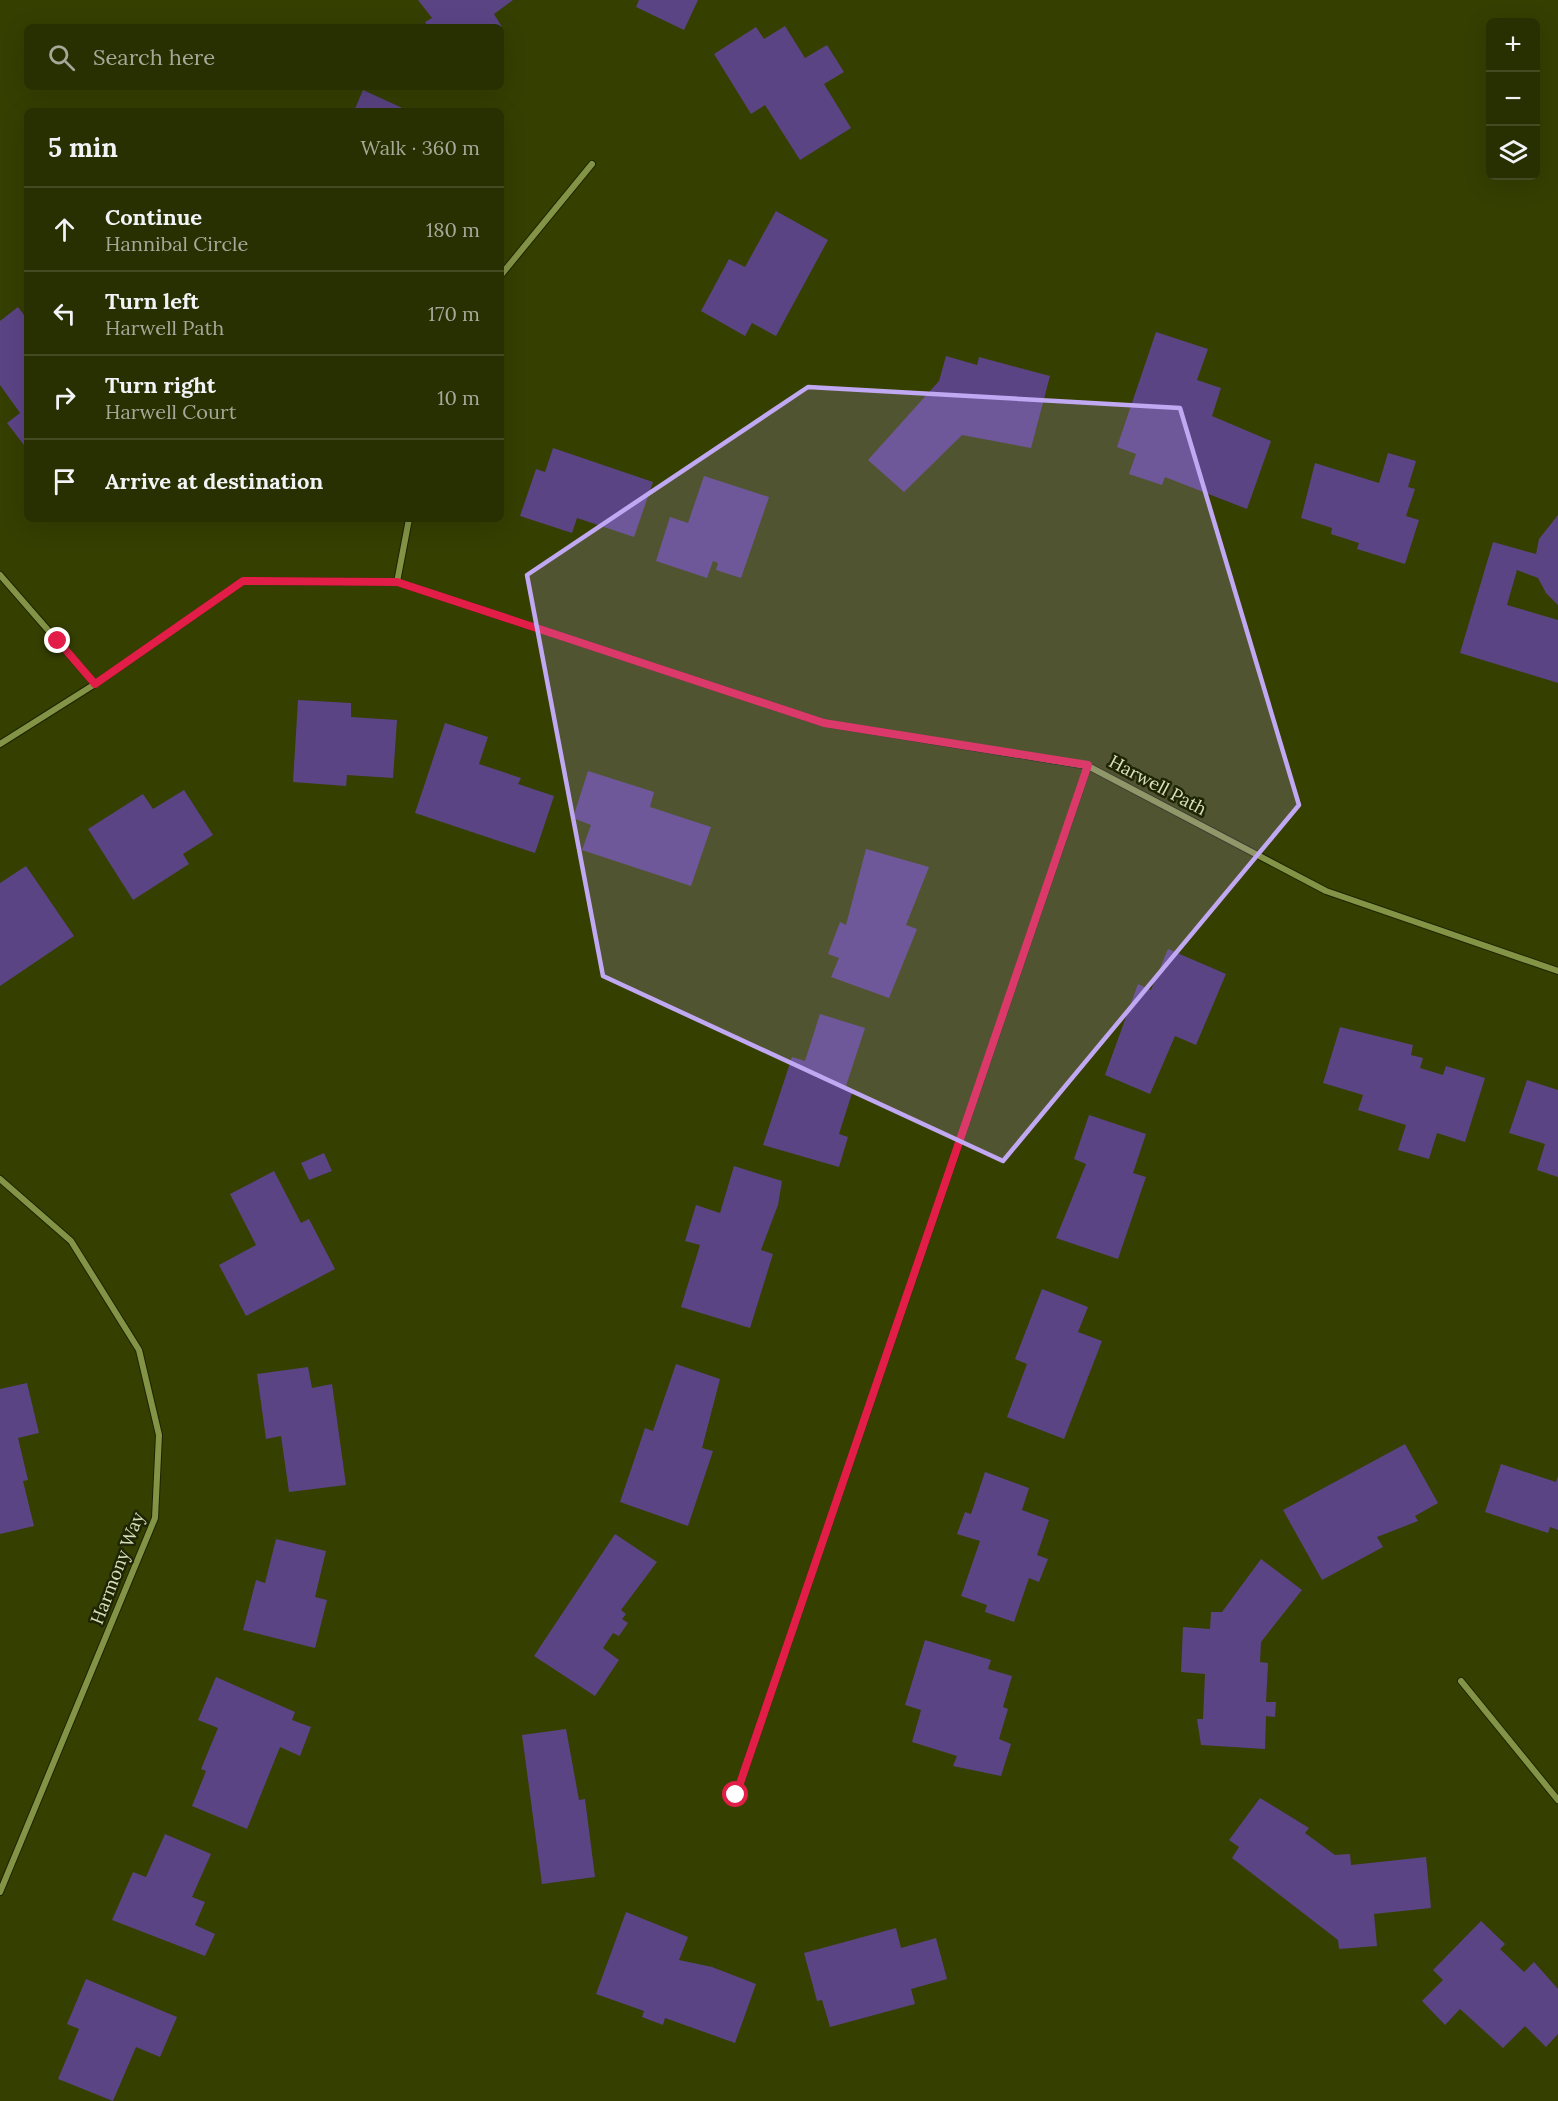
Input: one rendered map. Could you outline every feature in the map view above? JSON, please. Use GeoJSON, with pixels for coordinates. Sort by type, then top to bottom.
{"type":"FeatureCollection","features":[{"type":"Feature","properties":{"kind":"street"},"geometry":{"type":"LineString","coordinates":[[504,271],[592,164]]}},
{"type":"Feature","properties":{"kind":"street"},"geometry":{"type":"LineString","coordinates":[[397,582],[408,522]]}},
{"type":"Feature","properties":{"kind":"street"},"geometry":{"type":"LineString","coordinates":[[0,575],[95,684]]}},
{"type":"Feature","properties":{"kind":"street","name":"Harwell Path"},"geometry":{"type":"LineString","coordinates":[[0,744],[95,684],[243,581],[397,582],[824,723],[1088,765],[1326,891],[1558,971]]}},
{"type":"Feature","properties":{"kind":"street"},"geometry":{"type":"LineString","coordinates":[[736,1795],[1088,765]]}},
{"type":"Feature","properties":{"kind":"street","name":"Harmony Way"},"geometry":{"type":"LineString","coordinates":[[0,1179],[71,1241],[139,1350],[159,1435],[155,1518],[0,1892]]}},
{"type":"Feature","properties":{"kind":"street"},"geometry":{"type":"LineString","coordinates":[[1461,1681],[1558,1800]]}},
{"type":"Feature","properties":{"kind":"highlighted area"},"geometry":{"type":"Polygon","coordinates":[[[808,387],[1180,408],[1299,805],[1003,1161],[603,976],[527,575],[808,387]]]}},
{"type":"Feature","properties":{"kind":"building"},"geometry":{"type":"Polygon","coordinates":[[[418,0],[513,0],[494,14],[500,24],[426,24],[425,22],[432,18],[418,0]]]}},
{"type":"Feature","properties":{"kind":"building"},"geometry":{"type":"Polygon","coordinates":[[[639,0],[698,0],[684,30],[636,7],[639,0]]]}},
{"type":"Feature","properties":{"kind":"building"},"geometry":{"type":"Polygon","coordinates":[[[785,26],[805,58],[827,45],[844,72],[824,84],[851,128],[800,160],[765,105],[751,114],[714,54],[756,27],[764,39],[785,26]]]}},
{"type":"Feature","properties":{"kind":"building"},"geometry":{"type":"Polygon","coordinates":[[[363,90],[402,108],[355,108],[363,90]]]}},
{"type":"Feature","properties":{"kind":"building"},"geometry":{"type":"Polygon","coordinates":[[[776,211],[828,240],[776,336],[752,323],[745,336],[701,311],[729,259],[745,267],[776,211]]]}},
{"type":"Feature","properties":{"kind":"building"},"geometry":{"type":"Polygon","coordinates":[[[18,307],[24,315],[24,445],[7,423],[20,413],[0,385],[0,321],[18,307]]]}},
{"type":"Feature","properties":{"kind":"building"},"geometry":{"type":"Polygon","coordinates":[[[1156,332],[1208,349],[1197,380],[1221,388],[1212,416],[1271,441],[1247,509],[1165,477],[1162,485],[1129,474],[1136,454],[1117,447],[1156,332]]]}},
{"type":"Feature","properties":{"kind":"building"},"geometry":{"type":"Polygon","coordinates":[[[946,356],[977,365],[979,357],[1050,376],[1031,448],[962,435],[904,492],[868,460],[939,381],[946,356]]]}},
{"type":"Feature","properties":{"kind":"building"},"geometry":{"type":"Polygon","coordinates":[[[553,448],[653,482],[634,537],[577,518],[572,533],[520,516],[536,469],[545,472],[553,448]]]}},
{"type":"Feature","properties":{"kind":"building"},"geometry":{"type":"Polygon","coordinates":[[[1388,453],[1416,461],[1408,487],[1415,489],[1406,516],[1419,520],[1405,564],[1357,549],[1359,543],[1331,534],[1332,528],[1301,518],[1315,463],[1379,483],[1388,453]]]}},
{"type":"Feature","properties":{"kind":"building"},"geometry":{"type":"Polygon","coordinates":[[[704,476],[769,497],[741,578],[716,570],[718,563],[713,561],[707,578],[656,561],[670,517],[688,523],[704,476]]]}},
{"type":"Feature","properties":{"kind":"building"},"geometry":{"type":"Polygon","coordinates":[[[1558,515],[1558,605],[1546,593],[1538,578],[1517,570],[1507,605],[1558,620],[1558,683],[1460,653],[1493,542],[1536,554],[1539,539],[1558,515]]]}},
{"type":"Feature","properties":{"kind":"building"},"geometry":{"type":"Polygon","coordinates":[[[298,700],[351,703],[351,717],[397,720],[393,778],[347,775],[346,786],[293,782],[298,700]]]}},
{"type":"Feature","properties":{"kind":"building"},"geometry":{"type":"Polygon","coordinates":[[[445,723],[488,737],[479,764],[521,778],[518,784],[554,796],[535,853],[415,813],[445,723]]]}},
{"type":"Feature","properties":{"kind":"building"},"geometry":{"type":"Polygon","coordinates":[[[588,771],[654,792],[650,807],[711,827],[691,886],[582,850],[591,825],[573,818],[588,771]]]}},
{"type":"Feature","properties":{"kind":"building"},"geometry":{"type":"Polygon","coordinates":[[[184,790],[213,835],[183,854],[189,864],[133,900],[88,829],[143,794],[153,809],[184,790]]]}},
{"type":"Feature","properties":{"kind":"building"},"geometry":{"type":"Polygon","coordinates":[[[866,849],[929,867],[906,925],[917,929],[889,998],[831,977],[839,958],[828,954],[840,922],[846,925],[866,849]]]}},
{"type":"Feature","properties":{"kind":"building"},"geometry":{"type":"Polygon","coordinates":[[[26,866],[74,936],[0,986],[0,883],[26,866]]]}},
{"type":"Feature","properties":{"kind":"building"},"geometry":{"type":"Polygon","coordinates":[[[1168,949],[1226,974],[1196,1045],[1175,1036],[1150,1094],[1105,1075],[1138,984],[1151,990],[1168,949]]]}},
{"type":"Feature","properties":{"kind":"building"},"geometry":{"type":"Polygon","coordinates":[[[820,1014],[865,1028],[846,1086],[853,1090],[839,1134],[848,1137],[839,1167],[763,1145],[792,1057],[805,1061],[820,1014]]]}},
{"type":"Feature","properties":{"kind":"building"},"geometry":{"type":"Polygon","coordinates":[[[1340,1027],[1413,1045],[1411,1055],[1423,1058],[1420,1068],[1443,1075],[1446,1066],[1485,1078],[1465,1142],[1437,1133],[1429,1159],[1398,1150],[1406,1125],[1358,1110],[1363,1095],[1323,1083],[1340,1027]]]}},
{"type":"Feature","properties":{"kind":"building"},"geometry":{"type":"Polygon","coordinates":[[[1527,1080],[1558,1090],[1558,1177],[1537,1170],[1545,1144],[1509,1133],[1527,1080]]]}},
{"type":"Feature","properties":{"kind":"building"},"geometry":{"type":"Polygon","coordinates":[[[1089,1115],[1146,1134],[1133,1173],[1146,1177],[1118,1259],[1056,1238],[1086,1164],[1074,1159],[1089,1115]]]}},
{"type":"Feature","properties":{"kind":"building"},"geometry":{"type":"Polygon","coordinates":[[[324,1153],[332,1171],[309,1180],[301,1163],[324,1153]]]}},
{"type":"Feature","properties":{"kind":"building"},"geometry":{"type":"Polygon","coordinates":[[[734,1166],[782,1181],[778,1205],[761,1250],[773,1254],[750,1328],[681,1307],[700,1245],[685,1241],[696,1205],[720,1213],[734,1166]]]}},
{"type":"Feature","properties":{"kind":"building"},"geometry":{"type":"Polygon","coordinates":[[[274,1171],[301,1223],[309,1219],[335,1269],[246,1316],[219,1265],[256,1245],[230,1194],[274,1171]]]}},
{"type":"Feature","properties":{"kind":"building"},"geometry":{"type":"Polygon","coordinates":[[[1042,1289],[1088,1307],[1078,1332],[1102,1341],[1064,1439],[1007,1417],[1027,1364],[1015,1359],[1042,1289]]]}},
{"type":"Feature","properties":{"kind":"building"},"geometry":{"type":"Polygon","coordinates":[[[676,1364],[720,1379],[702,1448],[713,1451],[688,1526],[620,1502],[645,1428],[653,1431],[676,1364]]]}},
{"type":"Feature","properties":{"kind":"building"},"geometry":{"type":"Polygon","coordinates":[[[308,1367],[312,1388],[332,1384],[346,1485],[289,1492],[281,1436],[266,1439],[257,1374],[308,1367]]]}},
{"type":"Feature","properties":{"kind":"building"},"geometry":{"type":"Polygon","coordinates":[[[27,1383],[39,1433],[18,1438],[28,1480],[23,1481],[34,1526],[0,1534],[0,1389],[27,1383]]]}},
{"type":"Feature","properties":{"kind":"building"},"geometry":{"type":"Polygon","coordinates":[[[1405,1444],[1438,1503],[1415,1516],[1418,1521],[1377,1537],[1383,1547],[1322,1580],[1283,1510],[1405,1444]]]}},
{"type":"Feature","properties":{"kind":"building"},"geometry":{"type":"Polygon","coordinates":[[[1501,1464],[1556,1482],[1558,1476],[1558,1530],[1550,1527],[1548,1533],[1485,1512],[1501,1464]]]}},
{"type":"Feature","properties":{"kind":"building"},"geometry":{"type":"Polygon","coordinates":[[[985,1472],[1029,1488],[1022,1510],[1049,1520],[1037,1555],[1048,1559],[1039,1582],[1029,1578],[1014,1622],[985,1612],[987,1605],[961,1596],[980,1541],[957,1534],[965,1512],[971,1514],[985,1472]]]}},
{"type":"Feature","properties":{"kind":"building"},"geometry":{"type":"Polygon","coordinates":[[[615,1534],[657,1562],[621,1610],[626,1614],[622,1619],[628,1623],[619,1636],[613,1633],[603,1648],[619,1660],[595,1696],[534,1656],[615,1534]]]}},
{"type":"Feature","properties":{"kind":"building"},"geometry":{"type":"Polygon","coordinates":[[[276,1539],[326,1551],[315,1597],[327,1600],[315,1648],[243,1630],[256,1580],[265,1583],[276,1539]]]}},
{"type":"Feature","properties":{"kind":"building"},"geometry":{"type":"Polygon","coordinates":[[[1261,1559],[1302,1590],[1261,1642],[1260,1662],[1268,1663],[1266,1702],[1276,1702],[1275,1717],[1266,1716],[1265,1749],[1201,1745],[1197,1719],[1203,1719],[1205,1674],[1181,1672],[1183,1627],[1210,1629],[1211,1612],[1222,1612],[1261,1559]]]}},
{"type":"Feature","properties":{"kind":"building"},"geometry":{"type":"Polygon","coordinates":[[[925,1640],[991,1660],[988,1669],[1012,1676],[1003,1707],[1008,1709],[999,1739],[1011,1744],[1001,1776],[953,1766],[957,1756],[912,1742],[921,1710],[905,1705],[925,1640]]]}},
{"type":"Feature","properties":{"kind":"building"},"geometry":{"type":"Polygon","coordinates":[[[216,1677],[295,1712],[292,1720],[311,1727],[300,1756],[280,1747],[247,1829],[192,1806],[206,1771],[201,1769],[218,1728],[198,1720],[216,1677]]]}},
{"type":"Feature","properties":{"kind":"building"},"geometry":{"type":"Polygon","coordinates":[[[566,1729],[579,1800],[585,1799],[595,1877],[542,1884],[522,1735],[566,1729]]]}},
{"type":"Feature","properties":{"kind":"building"},"geometry":{"type":"Polygon","coordinates":[[[1260,1798],[1309,1828],[1305,1833],[1335,1855],[1350,1854],[1351,1865],[1426,1857],[1431,1908],[1374,1914],[1377,1946],[1339,1949],[1338,1940],[1232,1858],[1239,1847],[1229,1840],[1260,1798]]]}},
{"type":"Feature","properties":{"kind":"building"},"geometry":{"type":"Polygon","coordinates":[[[165,1834],[211,1854],[192,1897],[205,1902],[195,1925],[215,1934],[205,1956],[112,1920],[133,1872],[146,1877],[165,1834]]]}},
{"type":"Feature","properties":{"kind":"building"},"geometry":{"type":"Polygon","coordinates":[[[626,1912],[688,1937],[679,1960],[712,1967],[756,1984],[735,2043],[665,2018],[663,2025],[642,2017],[644,2011],[596,1994],[626,1912]]]}},
{"type":"Feature","properties":{"kind":"building"},"geometry":{"type":"Polygon","coordinates":[[[1481,1921],[1505,1944],[1500,1949],[1524,1972],[1534,1962],[1558,1989],[1558,2034],[1546,2047],[1525,2026],[1503,2048],[1460,2009],[1445,2025],[1422,2001],[1443,1980],[1433,1970],[1481,1921]]]}},
{"type":"Feature","properties":{"kind":"building"},"geometry":{"type":"Polygon","coordinates":[[[896,1928],[901,1948],[936,1938],[947,1979],[911,1989],[915,2004],[830,2027],[822,2000],[817,2001],[804,1953],[896,1928]]]}},
{"type":"Feature","properties":{"kind":"building"},"geometry":{"type":"Polygon","coordinates":[[[86,1979],[177,2017],[160,2057],[136,2047],[113,2101],[58,2079],[79,2029],[67,2024],[86,1979]]]}},
{"type":"Feature","properties":{"kind":"route"},"geometry":{"type":"LineString","coordinates":[[58,641],[95,684],[243,581],[397,582],[824,723],[1088,765],[736,1795]]}}]}
